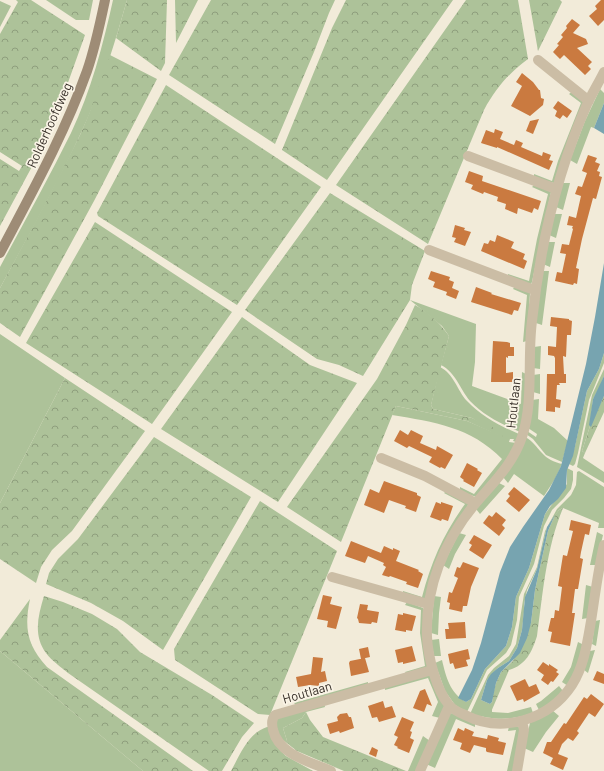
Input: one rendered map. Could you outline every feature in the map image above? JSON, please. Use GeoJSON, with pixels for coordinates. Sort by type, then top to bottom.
{"type":"FeatureCollection","features":[{"type":"Feature","properties":{"kind":"main road","name":"Rolderhoofdweg"},"geometry":{"type":"LineString","coordinates":[[0,253],[45,169],[74,103],[87,70],[106,0]]}},
{"type":"Feature","properties":{"kind":"street"},"geometry":{"type":"LineString","coordinates":[[538,60],[589,101]]}},
{"type":"Feature","properties":{"kind":"street","name":"Houtlaan"},"geometry":{"type":"LineString","coordinates":[[449,706],[439,688],[432,670],[427,639],[428,604],[438,564],[456,530],[475,504],[501,475],[523,434],[528,405],[531,328],[535,290],[544,239],[556,189],[589,101],[604,72]]}},
{"type":"Feature","properties":{"kind":"street"},"geometry":{"type":"LineString","coordinates":[[468,156],[556,189]]}},
{"type":"Feature","properties":{"kind":"street"},"geometry":{"type":"LineString","coordinates":[[429,250],[526,288],[535,290]]}},
{"type":"Feature","properties":{"kind":"street"},"geometry":{"type":"LineString","coordinates":[[381,458],[425,476],[475,504]]}},
{"type":"Feature","properties":{"kind":"street"},"geometry":{"type":"LineString","coordinates":[[420,771],[449,706],[454,710],[478,721],[503,724],[522,721],[544,711],[564,695],[578,674],[587,646],[600,560],[604,545]]}},
{"type":"Feature","properties":{"kind":"street"},"geometry":{"type":"LineString","coordinates":[[332,576],[428,604]]}},
{"type":"Feature","properties":{"kind":"street","name":"Houtlaan"},"geometry":{"type":"LineString","coordinates":[[331,771],[287,751],[276,739],[272,718],[275,715],[432,670]]}},
{"type":"Feature","properties":{"kind":"street"},"geometry":{"type":"LineString","coordinates":[[517,771],[524,730],[522,721]]}},
{"type":"Feature","properties":{"kind":"green space"},"geometry":{"type":"Polygon","coordinates":[[[16,0],[31,0],[85,35],[60,105],[35,161],[0,226],[0,159],[19,171],[22,166],[0,152],[0,34],[18,2],[16,0]]]}},
{"type":"Feature","properties":{"kind":"green space"},"geometry":{"type":"Polygon","coordinates":[[[46,0],[93,0],[89,20],[76,20],[46,0]]]}},
{"type":"Feature","properties":{"kind":"green space"},"geometry":{"type":"Polygon","coordinates":[[[113,0],[127,0],[110,58],[89,115],[58,181],[0,288],[0,267],[63,150],[85,101],[101,51],[113,0]]]}},
{"type":"Feature","properties":{"kind":"green space"},"geometry":{"type":"Polygon","coordinates":[[[127,0],[167,0],[165,63],[161,71],[116,38],[127,0]]]}},
{"type":"Feature","properties":{"kind":"green space"},"geometry":{"type":"Polygon","coordinates":[[[175,0],[198,0],[176,43],[175,0]]]}},
{"type":"Feature","properties":{"kind":"green space"},"geometry":{"type":"Polygon","coordinates":[[[211,0],[335,0],[275,144],[169,75],[211,0]]]}},
{"type":"Feature","properties":{"kind":"green space"},"geometry":{"type":"Polygon","coordinates":[[[346,0],[453,0],[327,180],[282,150],[332,28],[346,0]]]}},
{"type":"Feature","properties":{"kind":"green space"},"geometry":{"type":"Polygon","coordinates":[[[466,0],[518,0],[528,59],[514,70],[503,82],[484,110],[428,244],[336,185],[466,0]]]}},
{"type":"Feature","properties":{"kind":"green space"},"geometry":{"type":"Polygon","coordinates":[[[529,0],[560,0],[562,2],[538,51],[529,0]]]}},
{"type":"Feature","properties":{"kind":"green space"},"geometry":{"type":"Polygon","coordinates":[[[0,1],[11,6],[0,27],[0,1]]]}},
{"type":"Feature","properties":{"kind":"green space"},"geometry":{"type":"Polygon","coordinates":[[[110,55],[157,79],[94,201],[20,337],[0,323],[0,288],[80,135],[110,55]]]}},
{"type":"Feature","properties":{"kind":"green space"},"geometry":{"type":"Polygon","coordinates":[[[166,85],[321,187],[237,305],[98,216],[97,213],[166,85]]]}},
{"type":"Feature","properties":{"kind":"green space"},"geometry":{"type":"Polygon","coordinates":[[[600,89],[604,93],[604,103],[594,128],[591,127],[577,164],[570,160],[585,121],[600,89]]]}},
{"type":"Feature","properties":{"kind":"green space"},"geometry":{"type":"Polygon","coordinates":[[[573,91],[584,102],[554,183],[534,178],[534,174],[552,181],[558,161],[581,103],[569,94],[573,91]]]}},
{"type":"Feature","properties":{"kind":"green space"},"geometry":{"type":"Polygon","coordinates":[[[563,183],[570,183],[563,210],[556,207],[563,183]]]}},
{"type":"Feature","properties":{"kind":"green space"},"geometry":{"type":"Polygon","coordinates":[[[535,184],[551,192],[531,284],[508,278],[508,274],[529,281],[548,194],[532,187],[535,184]]]}},
{"type":"Feature","properties":{"kind":"green space"},"geometry":{"type":"Polygon","coordinates":[[[330,193],[425,251],[412,285],[410,300],[363,376],[339,365],[317,359],[245,310],[330,193]]]}},
{"type":"Feature","properties":{"kind":"green space"},"geometry":{"type":"Polygon","coordinates":[[[555,214],[562,214],[556,238],[549,235],[555,214]]]}},
{"type":"Feature","properties":{"kind":"green space"},"geometry":{"type":"Polygon","coordinates":[[[95,222],[232,312],[152,424],[26,343],[95,222]]]}},
{"type":"Feature","properties":{"kind":"green space"},"geometry":{"type":"Polygon","coordinates":[[[548,242],[555,242],[550,267],[543,264],[548,242]]]}},
{"type":"Feature","properties":{"kind":"green space"},"geometry":{"type":"Polygon","coordinates":[[[542,271],[549,271],[542,325],[536,323],[542,271]]]}},
{"type":"Feature","properties":{"kind":"green space"},"geometry":{"type":"Polygon","coordinates":[[[515,286],[530,293],[527,341],[523,342],[527,295],[513,289],[515,286]]]}},
{"type":"Feature","properties":{"kind":"green space"},"geometry":{"type":"Polygon","coordinates":[[[410,300],[476,324],[475,362],[472,386],[521,404],[522,372],[526,374],[525,410],[520,432],[487,415],[470,401],[450,372],[441,365],[449,336],[442,326],[410,300]]]}},
{"type":"Feature","properties":{"kind":"green space"},"geometry":{"type":"Polygon","coordinates":[[[415,305],[434,319],[449,336],[431,405],[433,409],[472,418],[503,432],[502,437],[467,421],[396,406],[341,542],[287,507],[377,379],[415,305]]]}},
{"type":"Feature","properties":{"kind":"green space"},"geometry":{"type":"Polygon","coordinates":[[[242,317],[310,365],[357,383],[278,502],[161,429],[242,317]]]}},
{"type":"Feature","properties":{"kind":"green space"},"geometry":{"type":"Polygon","coordinates":[[[0,334],[65,378],[0,503],[0,334]]]}},
{"type":"Feature","properties":{"kind":"green space"},"geometry":{"type":"Polygon","coordinates":[[[541,346],[540,369],[533,368],[534,347],[541,346]]]}},
{"type":"Feature","properties":{"kind":"green space"},"geometry":{"type":"Polygon","coordinates":[[[604,353],[604,363],[589,400],[578,453],[573,466],[569,464],[575,446],[587,391],[599,369],[604,353]]]}},
{"type":"Feature","properties":{"kind":"green space"},"geometry":{"type":"Polygon","coordinates":[[[440,367],[449,374],[464,397],[472,406],[491,420],[519,434],[516,442],[513,441],[514,439],[510,439],[509,442],[516,443],[507,460],[476,497],[460,491],[460,487],[474,494],[502,459],[490,448],[465,433],[423,420],[392,415],[396,406],[467,421],[502,436],[472,418],[433,409],[431,405],[440,367]]]}},
{"type":"Feature","properties":{"kind":"green space"},"geometry":{"type":"Polygon","coordinates":[[[604,369],[604,376],[593,399],[590,426],[582,451],[585,453],[583,458],[604,472],[604,483],[577,467],[592,395],[604,369]]]}},
{"type":"Feature","properties":{"kind":"green space"},"geometry":{"type":"Polygon","coordinates":[[[540,374],[540,394],[533,392],[533,375],[540,374]]]}},
{"type":"Feature","properties":{"kind":"green space"},"geometry":{"type":"Polygon","coordinates":[[[65,378],[145,431],[72,531],[52,550],[41,567],[36,583],[0,559],[0,503],[65,378]]]}},
{"type":"Feature","properties":{"kind":"green space"},"geometry":{"type":"Polygon","coordinates":[[[604,396],[604,412],[585,453],[582,451],[590,426],[604,396]]]}},
{"type":"Feature","properties":{"kind":"green space"},"geometry":{"type":"Polygon","coordinates":[[[539,399],[538,419],[554,428],[568,441],[562,462],[546,455],[533,439],[526,434],[527,431],[536,437],[537,434],[528,428],[532,400],[539,399]]]}},
{"type":"Feature","properties":{"kind":"green space"},"geometry":{"type":"Polygon","coordinates":[[[154,437],[251,497],[163,650],[123,621],[91,603],[46,584],[49,573],[58,559],[78,539],[154,437]]]}},
{"type":"Feature","properties":{"kind":"green space"},"geometry":{"type":"Polygon","coordinates":[[[525,437],[532,442],[546,457],[562,464],[555,479],[544,496],[514,474],[508,483],[503,477],[525,437]]]}},
{"type":"Feature","properties":{"kind":"green space"},"geometry":{"type":"Polygon","coordinates":[[[567,468],[573,471],[571,489],[552,510],[544,526],[534,564],[519,597],[517,620],[511,645],[506,653],[487,670],[467,712],[455,705],[445,691],[435,663],[442,660],[447,678],[456,694],[466,702],[471,699],[485,669],[506,646],[512,627],[516,597],[529,568],[545,514],[567,484],[567,468]]]}},
{"type":"Feature","properties":{"kind":"green space"},"geometry":{"type":"Polygon","coordinates":[[[579,471],[604,487],[604,528],[598,528],[599,523],[563,508],[559,510],[548,526],[557,509],[571,495],[576,485],[577,472],[579,471]]]}},
{"type":"Feature","properties":{"kind":"green space"},"geometry":{"type":"Polygon","coordinates":[[[499,483],[505,486],[480,514],[476,509],[499,483]]]}},
{"type":"Feature","properties":{"kind":"green space"},"geometry":{"type":"Polygon","coordinates":[[[447,490],[468,502],[468,505],[427,596],[423,600],[403,595],[403,591],[422,597],[439,548],[457,515],[465,504],[444,493],[447,490]]]}},
{"type":"Feature","properties":{"kind":"green space"},"geometry":{"type":"Polygon","coordinates":[[[260,501],[337,551],[270,715],[258,714],[175,660],[174,649],[260,501]]]}},
{"type":"Feature","properties":{"kind":"green space"},"geometry":{"type":"Polygon","coordinates":[[[563,508],[549,555],[535,642],[528,657],[520,665],[509,670],[491,712],[496,683],[501,672],[513,661],[531,623],[535,590],[548,531],[555,515],[563,508]]]}},
{"type":"Feature","properties":{"kind":"green space"},"geometry":{"type":"Polygon","coordinates":[[[547,528],[537,569],[527,590],[524,604],[522,630],[517,648],[509,661],[498,668],[487,680],[481,700],[490,704],[492,702],[492,712],[508,713],[531,707],[533,713],[502,719],[470,714],[488,675],[509,656],[516,644],[524,594],[537,567],[547,528]]]}},
{"type":"Feature","properties":{"kind":"green space"},"geometry":{"type":"Polygon","coordinates":[[[597,532],[603,535],[596,565],[590,565],[597,532]]]}},
{"type":"Feature","properties":{"kind":"green space"},"geometry":{"type":"Polygon","coordinates":[[[459,533],[466,535],[455,554],[449,569],[443,565],[459,533]]]}},
{"type":"Feature","properties":{"kind":"green space"},"geometry":{"type":"Polygon","coordinates":[[[586,585],[593,587],[588,618],[582,619],[586,585]]]}},
{"type":"Feature","properties":{"kind":"green space"},"geometry":{"type":"Polygon","coordinates":[[[44,596],[92,614],[117,629],[140,652],[212,695],[254,723],[242,737],[222,771],[209,771],[68,673],[51,659],[42,646],[38,632],[40,611],[44,596]]]}},
{"type":"Feature","properties":{"kind":"green space"},"geometry":{"type":"Polygon","coordinates":[[[434,596],[441,597],[438,635],[431,633],[434,596]]]}},
{"type":"Feature","properties":{"kind":"green space"},"geometry":{"type":"Polygon","coordinates":[[[30,599],[27,619],[29,636],[35,651],[47,667],[193,771],[143,771],[0,651],[0,640],[30,599]]]}},
{"type":"Feature","properties":{"kind":"green space"},"geometry":{"type":"Polygon","coordinates":[[[407,602],[423,608],[424,610],[428,662],[427,667],[407,675],[405,672],[425,666],[420,633],[421,610],[405,605],[407,602]]]}},
{"type":"Feature","properties":{"kind":"green space"},"geometry":{"type":"Polygon","coordinates":[[[600,620],[596,646],[592,644],[595,621],[600,620]]]}},
{"type":"Feature","properties":{"kind":"green space"},"geometry":{"type":"Polygon","coordinates":[[[439,639],[441,656],[434,656],[431,640],[439,639]]]}},
{"type":"Feature","properties":{"kind":"green space"},"geometry":{"type":"Polygon","coordinates":[[[578,642],[584,645],[583,652],[568,686],[562,682],[571,667],[578,642]]]}},
{"type":"Feature","properties":{"kind":"green space"},"geometry":{"type":"Polygon","coordinates":[[[595,650],[588,673],[584,670],[590,651],[595,650]]]}},
{"type":"Feature","properties":{"kind":"green space"},"geometry":{"type":"Polygon","coordinates":[[[0,651],[143,771],[0,771],[0,651]]]}},
{"type":"Feature","properties":{"kind":"green space"},"geometry":{"type":"Polygon","coordinates":[[[425,674],[431,676],[445,707],[440,718],[432,716],[438,702],[428,678],[385,690],[385,686],[425,674]]]}},
{"type":"Feature","properties":{"kind":"green space"},"geometry":{"type":"Polygon","coordinates":[[[368,682],[368,685],[296,705],[294,703],[368,682]]]}},
{"type":"Feature","properties":{"kind":"green space"},"geometry":{"type":"Polygon","coordinates":[[[559,686],[563,691],[552,702],[539,710],[536,704],[559,686]]]}},
{"type":"Feature","properties":{"kind":"green space"},"geometry":{"type":"Polygon","coordinates":[[[324,703],[325,707],[306,712],[302,718],[283,728],[288,744],[278,736],[275,718],[324,703]]]}},
{"type":"Feature","properties":{"kind":"green space"},"geometry":{"type":"Polygon","coordinates":[[[552,710],[559,716],[533,752],[524,748],[530,723],[552,710]]]}},
{"type":"Feature","properties":{"kind":"green space"},"geometry":{"type":"Polygon","coordinates":[[[306,712],[323,737],[406,771],[344,771],[297,751],[288,744],[283,728],[302,718],[306,712]]]}},
{"type":"Feature","properties":{"kind":"green space"},"geometry":{"type":"Polygon","coordinates":[[[452,713],[475,723],[475,727],[456,719],[435,768],[426,764],[450,714],[452,713]]]}},
{"type":"Feature","properties":{"kind":"green space"},"geometry":{"type":"Polygon","coordinates":[[[509,726],[517,726],[520,728],[514,771],[507,771],[516,730],[508,731],[509,726]]]}},
{"type":"Feature","properties":{"kind":"green space"},"geometry":{"type":"Polygon","coordinates":[[[269,727],[280,750],[286,756],[313,771],[231,771],[245,745],[255,734],[269,727]]]}},
{"type":"Feature","properties":{"kind":"green space"},"geometry":{"type":"Polygon","coordinates":[[[423,736],[430,741],[417,771],[408,771],[423,736]]]}},
{"type":"Feature","properties":{"kind":"water"},"geometry":{"type":"Polygon","coordinates":[[[604,103],[604,134],[594,128],[604,103]]]}},
{"type":"Feature","properties":{"kind":"water"},"geometry":{"type":"Polygon","coordinates":[[[604,263],[604,353],[599,369],[587,391],[573,456],[567,470],[566,488],[545,514],[529,568],[516,597],[512,627],[506,646],[485,669],[471,699],[466,702],[458,698],[472,670],[481,643],[500,572],[510,547],[549,490],[561,466],[586,364],[604,263]]]}},
{"type":"Feature","properties":{"kind":"water"},"geometry":{"type":"Polygon","coordinates":[[[604,376],[604,396],[591,427],[589,425],[593,399],[604,376]]]}},
{"type":"Feature","properties":{"kind":"water"},"geometry":{"type":"Polygon","coordinates":[[[555,515],[548,531],[535,590],[531,623],[527,638],[520,653],[501,672],[496,683],[492,702],[490,704],[481,700],[487,680],[491,674],[509,661],[517,648],[522,630],[525,597],[537,569],[547,527],[555,515]]]}},
{"type":"Feature","properties":{"kind":"building"},"geometry":{"type":"Polygon","coordinates":[[[601,0],[604,0],[604,20],[598,26],[589,16],[597,9],[595,6],[601,0]]]}},
{"type":"Feature","properties":{"kind":"building"},"geometry":{"type":"Polygon","coordinates":[[[572,19],[580,25],[573,33],[586,39],[588,44],[577,48],[592,62],[588,66],[591,69],[585,75],[564,55],[560,59],[553,52],[563,37],[561,35],[567,28],[566,26],[572,19]]]}},
{"type":"Feature","properties":{"kind":"building"},"geometry":{"type":"Polygon","coordinates":[[[522,73],[540,90],[541,98],[544,99],[543,105],[530,116],[511,106],[522,86],[516,82],[522,73]]]}},
{"type":"Feature","properties":{"kind":"building"},"geometry":{"type":"Polygon","coordinates":[[[558,101],[572,111],[567,118],[563,115],[560,119],[555,116],[557,111],[553,108],[558,101]]]}},
{"type":"Feature","properties":{"kind":"building"},"geometry":{"type":"Polygon","coordinates":[[[539,119],[533,134],[526,131],[530,121],[539,119]]]}},
{"type":"Feature","properties":{"kind":"building"},"geometry":{"type":"Polygon","coordinates":[[[495,129],[503,132],[500,139],[514,145],[516,140],[523,143],[521,147],[542,156],[543,152],[551,155],[549,160],[553,161],[549,170],[497,147],[481,143],[486,130],[494,133],[495,129]]]}},
{"type":"Feature","properties":{"kind":"building"},"geometry":{"type":"Polygon","coordinates":[[[588,155],[597,158],[595,162],[600,164],[597,171],[600,172],[599,176],[602,177],[596,199],[593,198],[582,239],[576,268],[579,269],[577,284],[574,283],[573,285],[555,281],[557,272],[562,273],[566,254],[560,253],[562,244],[569,245],[573,226],[567,225],[569,216],[576,218],[581,196],[575,194],[578,186],[582,187],[587,173],[582,171],[588,155]]]}},
{"type":"Feature","properties":{"kind":"building"},"geometry":{"type":"Polygon","coordinates":[[[469,171],[483,176],[482,181],[541,201],[538,210],[534,208],[532,213],[518,208],[517,214],[505,209],[506,204],[497,201],[498,197],[484,192],[483,194],[471,189],[473,185],[465,182],[469,171]]]}},
{"type":"Feature","properties":{"kind":"building"},"geometry":{"type":"Polygon","coordinates":[[[455,225],[465,228],[464,230],[471,232],[465,246],[454,242],[456,238],[452,237],[455,225]]]}},
{"type":"Feature","properties":{"kind":"building"},"geometry":{"type":"Polygon","coordinates":[[[497,235],[514,242],[511,248],[525,254],[523,259],[527,261],[524,269],[481,251],[484,243],[488,244],[490,240],[495,242],[497,235]]]}},
{"type":"Feature","properties":{"kind":"building"},"geometry":{"type":"Polygon","coordinates":[[[431,271],[450,277],[449,280],[454,282],[452,288],[459,291],[456,299],[446,295],[447,292],[433,287],[435,282],[428,279],[431,271]]]}},
{"type":"Feature","properties":{"kind":"building"},"geometry":{"type":"Polygon","coordinates":[[[476,287],[492,293],[491,294],[521,303],[518,311],[514,310],[512,315],[471,302],[476,287]]]}},
{"type":"Feature","properties":{"kind":"building"},"geometry":{"type":"Polygon","coordinates":[[[551,317],[569,319],[572,321],[571,335],[567,335],[566,357],[563,356],[566,383],[559,383],[560,385],[557,385],[556,399],[561,400],[560,408],[555,407],[555,412],[546,411],[547,374],[555,374],[555,358],[554,356],[548,355],[548,346],[556,347],[557,327],[550,326],[551,317]]]}},
{"type":"Feature","properties":{"kind":"building"},"geometry":{"type":"Polygon","coordinates":[[[493,341],[507,342],[510,343],[510,347],[514,347],[514,356],[508,356],[508,358],[506,357],[506,373],[513,372],[513,382],[491,382],[493,341]]]}},
{"type":"Feature","properties":{"kind":"building"},"geometry":{"type":"Polygon","coordinates":[[[400,430],[408,435],[411,430],[423,436],[420,443],[436,450],[437,446],[453,455],[445,469],[429,462],[432,457],[409,446],[407,448],[394,441],[400,430]]]}},
{"type":"Feature","properties":{"kind":"building"},"geometry":{"type":"Polygon","coordinates":[[[467,463],[482,473],[474,487],[463,481],[464,480],[460,477],[467,463]]]}},
{"type":"Feature","properties":{"kind":"building"},"geometry":{"type":"Polygon","coordinates":[[[384,481],[417,493],[417,495],[421,497],[416,512],[405,508],[406,506],[389,500],[384,513],[364,505],[370,489],[379,493],[384,481]]]}},
{"type":"Feature","properties":{"kind":"building"},"geometry":{"type":"Polygon","coordinates":[[[514,487],[530,500],[519,512],[506,501],[510,496],[508,494],[514,487]]]}},
{"type":"Feature","properties":{"kind":"building"},"geometry":{"type":"Polygon","coordinates":[[[436,502],[453,506],[448,521],[442,519],[441,521],[430,517],[436,502]]]}},
{"type":"Feature","properties":{"kind":"building"},"geometry":{"type":"Polygon","coordinates":[[[496,512],[506,520],[502,525],[505,528],[499,536],[483,523],[489,515],[492,517],[496,512]]]}},
{"type":"Feature","properties":{"kind":"building"},"geometry":{"type":"Polygon","coordinates":[[[571,520],[591,525],[589,535],[585,534],[581,552],[580,558],[583,559],[578,589],[575,589],[572,613],[575,613],[570,646],[550,642],[552,632],[548,631],[551,618],[554,618],[555,610],[559,611],[562,587],[558,586],[563,555],[567,556],[573,531],[569,530],[571,520]]]}},
{"type":"Feature","properties":{"kind":"building"},"geometry":{"type":"Polygon","coordinates":[[[474,535],[492,545],[483,559],[469,550],[472,545],[469,543],[474,535]]]}},
{"type":"Feature","properties":{"kind":"building"},"geometry":{"type":"Polygon","coordinates":[[[351,541],[381,553],[384,546],[400,551],[396,561],[419,570],[418,571],[423,574],[418,588],[406,584],[407,582],[382,575],[386,567],[383,565],[384,563],[368,556],[365,563],[345,556],[351,541]]]}},
{"type":"Feature","properties":{"kind":"building"},"geometry":{"type":"Polygon","coordinates":[[[463,562],[479,568],[471,587],[467,606],[463,606],[462,612],[449,609],[450,603],[447,602],[449,592],[452,593],[458,578],[454,576],[457,567],[460,568],[463,562]]]}},
{"type":"Feature","properties":{"kind":"building"},"geometry":{"type":"Polygon","coordinates":[[[323,595],[332,597],[330,604],[342,607],[336,629],[327,627],[328,621],[317,619],[323,595]]]}},
{"type":"Feature","properties":{"kind":"building"},"geometry":{"type":"Polygon","coordinates":[[[360,604],[368,605],[367,610],[379,612],[377,623],[359,623],[357,618],[360,604]]]}},
{"type":"Feature","properties":{"kind":"building"},"geometry":{"type":"Polygon","coordinates":[[[403,613],[416,616],[412,631],[406,630],[406,632],[395,630],[398,614],[403,615],[403,613]]]}},
{"type":"Feature","properties":{"kind":"building"},"geometry":{"type":"Polygon","coordinates":[[[465,622],[466,638],[446,639],[445,629],[449,629],[448,623],[465,622]]]}},
{"type":"Feature","properties":{"kind":"building"},"geometry":{"type":"Polygon","coordinates":[[[412,646],[416,661],[403,664],[403,662],[398,663],[395,650],[412,646]]]}},
{"type":"Feature","properties":{"kind":"building"},"geometry":{"type":"Polygon","coordinates":[[[368,647],[370,657],[361,659],[359,649],[368,647]]]}},
{"type":"Feature","properties":{"kind":"building"},"geometry":{"type":"Polygon","coordinates":[[[468,649],[470,659],[466,660],[468,666],[455,669],[453,663],[450,664],[448,654],[468,649]]]}},
{"type":"Feature","properties":{"kind":"building"},"geometry":{"type":"Polygon","coordinates":[[[313,657],[323,658],[321,672],[325,671],[327,681],[319,683],[319,686],[310,685],[298,687],[296,677],[311,674],[313,657]]]}},
{"type":"Feature","properties":{"kind":"building"},"geometry":{"type":"Polygon","coordinates":[[[365,658],[369,672],[351,676],[350,661],[365,658]]]}},
{"type":"Feature","properties":{"kind":"building"},"geometry":{"type":"Polygon","coordinates":[[[543,662],[558,670],[556,672],[559,674],[553,682],[551,681],[548,685],[541,680],[544,675],[537,670],[543,662]]]}},
{"type":"Feature","properties":{"kind":"building"},"geometry":{"type":"Polygon","coordinates":[[[597,671],[604,674],[604,684],[593,680],[597,671]]]}},
{"type":"Feature","properties":{"kind":"building"},"geometry":{"type":"Polygon","coordinates":[[[525,679],[529,687],[536,684],[540,693],[524,702],[523,699],[517,701],[510,686],[525,679]]]}},
{"type":"Feature","properties":{"kind":"building"},"geometry":{"type":"Polygon","coordinates":[[[425,689],[432,706],[427,704],[424,712],[413,708],[420,691],[425,689]]]}},
{"type":"Feature","properties":{"kind":"building"},"geometry":{"type":"Polygon","coordinates":[[[591,694],[604,704],[595,717],[589,713],[577,731],[579,733],[573,741],[568,738],[562,744],[558,754],[568,758],[563,770],[550,764],[553,758],[543,753],[547,742],[551,742],[564,723],[566,724],[584,697],[587,699],[591,694]]]}},
{"type":"Feature","properties":{"kind":"building"},"geometry":{"type":"Polygon","coordinates":[[[383,701],[385,708],[392,706],[396,717],[379,722],[377,717],[372,718],[368,706],[383,701]]]}},
{"type":"Feature","properties":{"kind":"building"},"geometry":{"type":"Polygon","coordinates":[[[347,713],[349,717],[351,717],[354,728],[340,733],[339,731],[330,734],[327,724],[338,721],[337,717],[340,714],[347,713]]]}},
{"type":"Feature","properties":{"kind":"building"},"geometry":{"type":"Polygon","coordinates":[[[402,717],[414,722],[410,731],[412,732],[410,738],[414,740],[409,753],[397,748],[398,747],[394,745],[398,737],[394,735],[402,717]]]}},
{"type":"Feature","properties":{"kind":"building"},"geometry":{"type":"Polygon","coordinates":[[[458,728],[464,731],[465,728],[474,732],[472,736],[487,739],[488,735],[499,738],[498,741],[506,743],[503,755],[487,752],[486,748],[474,745],[470,753],[460,749],[462,743],[453,740],[458,728]]]}},
{"type":"Feature","properties":{"kind":"building"},"geometry":{"type":"Polygon","coordinates":[[[372,747],[378,750],[376,757],[369,754],[372,747]]]}}]}
